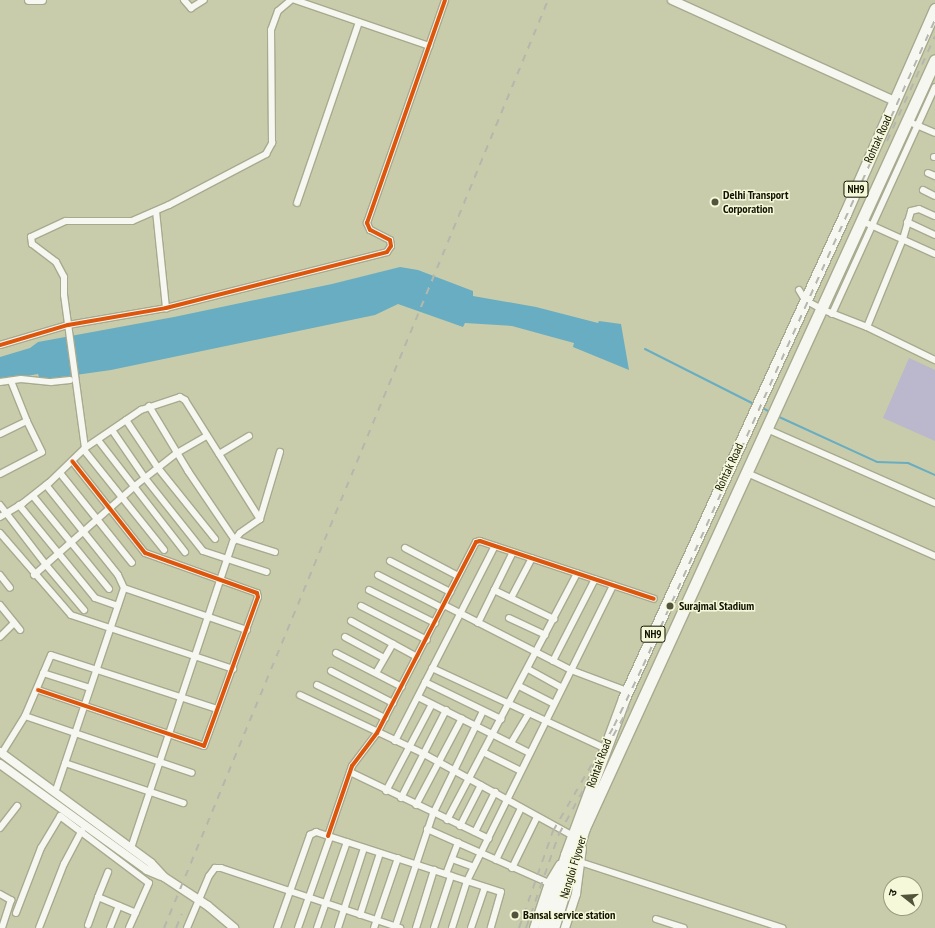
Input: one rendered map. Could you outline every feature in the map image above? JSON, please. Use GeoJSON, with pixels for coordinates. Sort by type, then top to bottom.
{"type":"FeatureCollection","features":[{"type":"Feature","properties":{"kind":"highway","name":"Rohtak Road"},"geometry":{"type":"LineString","coordinates":[[566,855],[604,748],[627,691],[805,300],[935,9]]}},
{"type":"Feature","properties":{"kind":"highway","name":"Rohtak Road"},"geometry":{"type":"LineString","coordinates":[[584,828],[935,60]]}},
{"type":"Feature","properties":{"kind":"highway","name":"Nangloi Flyover"},"geometry":{"type":"LineString","coordinates":[[553,928],[557,885],[584,828]]}},
{"type":"Feature","properties":{"kind":"highway","name":"Nangloi Flyover"},"geometry":{"type":"LineString","coordinates":[[543,928],[566,855]]}},
{"type":"Feature","properties":{"kind":"street"},"geometry":{"type":"LineString","coordinates":[[29,0],[42,0]]}},
{"type":"Feature","properties":{"kind":"street"},"geometry":{"type":"LineString","coordinates":[[184,0],[191,8],[204,0]]}},
{"type":"Feature","properties":{"kind":"street"},"geometry":{"type":"LineString","coordinates":[[164,550],[121,498],[84,449],[73,381],[62,271],[56,262],[32,244],[31,236],[66,221],[130,221],[156,211],[266,154],[272,143],[271,30],[278,12],[291,0]]}},
{"type":"Feature","properties":{"kind":"street"},"geometry":{"type":"LineString","coordinates":[[295,0],[429,46]]}},
{"type":"Feature","properties":{"kind":"street"},"geometry":{"type":"LineString","coordinates":[[0,345],[68,326],[166,308],[388,252],[392,246],[390,240],[370,230],[367,223],[445,0]]}},
{"type":"Feature","properties":{"kind":"street"},"geometry":{"type":"LineString","coordinates":[[672,0],[894,101]]}},
{"type":"Feature","properties":{"kind":"street"},"geometry":{"type":"LineString","coordinates":[[297,203],[360,22]]}},
{"type":"Feature","properties":{"kind":"street"},"geometry":{"type":"LineString","coordinates":[[832,314],[919,126],[935,87]]}},
{"type":"Feature","properties":{"kind":"street"},"geometry":{"type":"LineString","coordinates":[[908,121],[935,133]]}},
{"type":"Feature","properties":{"kind":"street"},"geometry":{"type":"LineString","coordinates":[[928,173],[935,176]]}},
{"type":"Feature","properties":{"kind":"street"},"geometry":{"type":"LineString","coordinates":[[923,190],[935,196]]}},
{"type":"Feature","properties":{"kind":"street"},"geometry":{"type":"LineString","coordinates":[[867,327],[903,239],[911,211],[919,209],[935,216]]}},
{"type":"Feature","properties":{"kind":"street"},"geometry":{"type":"LineString","coordinates":[[156,211],[166,308]]}},
{"type":"Feature","properties":{"kind":"street"},"geometry":{"type":"LineString","coordinates":[[862,221],[935,254]]}},
{"type":"Feature","properties":{"kind":"street"},"geometry":{"type":"LineString","coordinates":[[907,222],[935,235]]}},
{"type":"Feature","properties":{"kind":"street"},"geometry":{"type":"LineString","coordinates":[[799,290],[805,300],[821,309],[867,327],[935,360]]}},
{"type":"Feature","properties":{"kind":"street"},"geometry":{"type":"LineString","coordinates":[[0,474],[42,452],[27,421],[11,381]]}},
{"type":"Feature","properties":{"kind":"street"},"geometry":{"type":"LineString","coordinates":[[0,382],[73,381]]}},
{"type":"Feature","properties":{"kind":"street"},"geometry":{"type":"LineString","coordinates":[[2,515],[33,496],[60,473],[84,449],[126,420],[150,406],[176,397],[182,398],[260,519]]}},
{"type":"Feature","properties":{"kind":"street"},"geometry":{"type":"LineString","coordinates":[[150,406],[177,453],[234,539],[275,552]]}},
{"type":"Feature","properties":{"kind":"street"},"geometry":{"type":"LineString","coordinates":[[126,420],[158,468],[215,539]]}},
{"type":"Feature","properties":{"kind":"street"},"geometry":{"type":"LineString","coordinates":[[0,434],[27,421]]}},
{"type":"Feature","properties":{"kind":"street"},"geometry":{"type":"LineString","coordinates":[[768,427],[935,503]]}},
{"type":"Feature","properties":{"kind":"street"},"geometry":{"type":"LineString","coordinates":[[112,430],[145,478],[200,549],[267,572]]}},
{"type":"Feature","properties":{"kind":"street"},"geometry":{"type":"LineString","coordinates":[[34,575],[133,487],[177,453],[207,436]]}},
{"type":"Feature","properties":{"kind":"street"},"geometry":{"type":"LineString","coordinates":[[219,454],[249,436]]}},
{"type":"Feature","properties":{"kind":"street"},"geometry":{"type":"LineString","coordinates":[[98,440],[185,552]]}},
{"type":"Feature","properties":{"kind":"street"},"geometry":{"type":"LineString","coordinates":[[131,848],[234,539],[260,519],[280,452]]}},
{"type":"Feature","properties":{"kind":"street"},"geometry":{"type":"LineString","coordinates":[[38,690],[204,746],[233,669],[258,595],[145,553],[72,461]]}},
{"type":"Feature","properties":{"kind":"street"},"geometry":{"type":"LineString","coordinates":[[60,473],[96,520],[132,563]]}},
{"type":"Feature","properties":{"kind":"street"},"geometry":{"type":"LineString","coordinates":[[746,473],[935,556]]}},
{"type":"Feature","properties":{"kind":"street"},"geometry":{"type":"LineString","coordinates":[[46,485],[82,533],[118,575],[124,588],[55,793]]}},
{"type":"Feature","properties":{"kind":"street"},"geometry":{"type":"LineString","coordinates":[[33,496],[109,589]]}},
{"type":"Feature","properties":{"kind":"street"},"geometry":{"type":"LineString","coordinates":[[0,505],[2,515],[84,610]]}},
{"type":"Feature","properties":{"kind":"street"},"geometry":{"type":"LineString","coordinates":[[19,505],[95,598],[118,606]]}},
{"type":"Feature","properties":{"kind":"street"},"geometry":{"type":"LineString","coordinates":[[0,534],[34,575],[72,615],[233,669]]}},
{"type":"Feature","properties":{"kind":"street"},"geometry":{"type":"LineString","coordinates":[[298,928],[350,772],[377,733],[427,640],[476,542],[495,546],[654,599]]}},
{"type":"Feature","properties":{"kind":"street"},"geometry":{"type":"LineString","coordinates":[[395,741],[495,546]]}},
{"type":"Feature","properties":{"kind":"street"},"geometry":{"type":"LineString","coordinates":[[405,548],[458,576]]}},
{"type":"Feature","properties":{"kind":"street"},"geometry":{"type":"LineString","coordinates":[[478,623],[513,552]]}},
{"type":"Feature","properties":{"kind":"street"},"geometry":{"type":"LineString","coordinates":[[511,598],[532,558]]}},
{"type":"Feature","properties":{"kind":"street"},"geometry":{"type":"LineString","coordinates":[[390,561],[450,592]]}},
{"type":"Feature","properties":{"kind":"street"},"geometry":{"type":"LineString","coordinates":[[447,820],[537,652],[577,573]]}},
{"type":"Feature","properties":{"kind":"street"},"geometry":{"type":"LineString","coordinates":[[0,575],[10,588]]}},
{"type":"Feature","properties":{"kind":"street"},"geometry":{"type":"LineString","coordinates":[[378,575],[460,614],[571,670],[627,691]]}},
{"type":"Feature","properties":{"kind":"street"},"geometry":{"type":"LineString","coordinates":[[553,661],[595,579]]}},
{"type":"Feature","properties":{"kind":"street"},"geometry":{"type":"LineString","coordinates":[[452,928],[467,881],[482,854],[507,799],[613,585]]}},
{"type":"Feature","properties":{"kind":"street"},"geometry":{"type":"LineString","coordinates":[[124,588],[246,630]]}},
{"type":"Feature","properties":{"kind":"street"},"geometry":{"type":"LineString","coordinates":[[369,590],[435,623]]}},
{"type":"Feature","properties":{"kind":"street"},"geometry":{"type":"LineString","coordinates":[[494,590],[554,618]]}},
{"type":"Feature","properties":{"kind":"street"},"geometry":{"type":"LineString","coordinates":[[0,605],[20,630]]}},
{"type":"Feature","properties":{"kind":"street"},"geometry":{"type":"LineString","coordinates":[[361,606],[427,640]]}},
{"type":"Feature","properties":{"kind":"street"},"geometry":{"type":"LineString","coordinates":[[509,618],[545,635]]}},
{"type":"Feature","properties":{"kind":"street"},"geometry":{"type":"LineString","coordinates":[[351,621],[417,657]]}},
{"type":"Feature","properties":{"kind":"street"},"geometry":{"type":"LineString","coordinates":[[1,635],[14,623]]}},
{"type":"Feature","properties":{"kind":"street"},"geometry":{"type":"LineString","coordinates":[[345,637],[384,658]]}},
{"type":"Feature","properties":{"kind":"street"},"geometry":{"type":"LineString","coordinates":[[376,673],[393,644]]}},
{"type":"Feature","properties":{"kind":"street"},"geometry":{"type":"LineString","coordinates":[[336,653],[402,687]]}},
{"type":"Feature","properties":{"kind":"street"},"geometry":{"type":"LineString","coordinates":[[164,877],[152,863],[1,753],[25,716],[38,690],[43,672],[51,655],[97,668],[217,709]]}},
{"type":"Feature","properties":{"kind":"street"},"geometry":{"type":"LineString","coordinates":[[432,668],[604,748]]}},
{"type":"Feature","properties":{"kind":"street"},"geometry":{"type":"LineString","coordinates":[[528,669],[562,688]]}},
{"type":"Feature","properties":{"kind":"street"},"geometry":{"type":"LineString","coordinates":[[331,671],[393,703]]}},
{"type":"Feature","properties":{"kind":"street"},"geometry":{"type":"LineString","coordinates":[[43,672],[90,688]]}},
{"type":"Feature","properties":{"kind":"street"},"geometry":{"type":"LineString","coordinates":[[425,682],[501,719]]}},
{"type":"Feature","properties":{"kind":"street"},"geometry":{"type":"LineString","coordinates":[[318,685],[384,718]]}},
{"type":"Feature","properties":{"kind":"street"},"geometry":{"type":"LineString","coordinates":[[519,686],[554,704]]}},
{"type":"Feature","properties":{"kind":"street"},"geometry":{"type":"LineString","coordinates":[[300,695],[377,733],[424,754],[573,836]]}},
{"type":"Feature","properties":{"kind":"street"},"geometry":{"type":"LineString","coordinates":[[418,697],[493,733],[530,753]]}},
{"type":"Feature","properties":{"kind":"street"},"geometry":{"type":"LineString","coordinates":[[386,791],[432,704]]}},
{"type":"Feature","properties":{"kind":"street"},"geometry":{"type":"LineString","coordinates":[[401,798],[446,710]]}},
{"type":"Feature","properties":{"kind":"street"},"geometry":{"type":"LineString","coordinates":[[186,928],[198,899],[214,868],[377,920],[397,928],[427,829],[433,814],[452,769],[484,711]]}},
{"type":"Feature","properties":{"kind":"street"},"geometry":{"type":"LineString","coordinates":[[511,743],[529,713]]}},
{"type":"Feature","properties":{"kind":"street"},"geometry":{"type":"LineString","coordinates":[[25,716],[192,773]]}},
{"type":"Feature","properties":{"kind":"street"},"geometry":{"type":"LineString","coordinates":[[416,805],[462,718]]}},
{"type":"Feature","properties":{"kind":"street"},"geometry":{"type":"LineString","coordinates":[[483,752],[521,771]]}},
{"type":"Feature","properties":{"kind":"street"},"geometry":{"type":"LineString","coordinates":[[65,763],[183,803]]}},
{"type":"Feature","properties":{"kind":"street"},"geometry":{"type":"LineString","coordinates":[[0,764],[147,870],[164,877],[198,899],[234,928]]}},
{"type":"Feature","properties":{"kind":"street"},"geometry":{"type":"LineString","coordinates":[[350,772],[433,814],[489,839]]}},
{"type":"Feature","properties":{"kind":"street"},"geometry":{"type":"LineString","coordinates":[[460,826],[481,785]]}},
{"type":"Feature","properties":{"kind":"street"},"geometry":{"type":"LineString","coordinates":[[475,832],[495,792]]}},
{"type":"Feature","properties":{"kind":"street"},"geometry":{"type":"LineString","coordinates":[[0,828],[2,820],[17,806]]}},
{"type":"Feature","properties":{"kind":"street"},"geometry":{"type":"LineString","coordinates":[[496,860],[521,808]]}},
{"type":"Feature","properties":{"kind":"street"},"geometry":{"type":"LineString","coordinates":[[16,913],[41,848],[57,818],[61,817],[82,830],[149,883],[129,928]]}},
{"type":"Feature","properties":{"kind":"street"},"geometry":{"type":"LineString","coordinates":[[512,868],[537,817]]}},
{"type":"Feature","properties":{"kind":"street","name":"Rohtak Road"},"geometry":{"type":"LineString","coordinates":[[565,928],[576,894],[584,828]]}},
{"type":"Feature","properties":{"kind":"street"},"geometry":{"type":"LineString","coordinates":[[427,829],[512,868],[557,885],[534,928]]}},
{"type":"Feature","properties":{"kind":"street"},"geometry":{"type":"LineString","coordinates":[[39,928],[64,864],[82,830]]}},
{"type":"Feature","properties":{"kind":"street"},"geometry":{"type":"LineString","coordinates":[[277,928],[310,835],[316,832],[485,886],[502,894],[491,928]]}},
{"type":"Feature","properties":{"kind":"street"},"geometry":{"type":"LineString","coordinates":[[317,928],[346,842]]}},
{"type":"Feature","properties":{"kind":"street"},"geometry":{"type":"LineString","coordinates":[[434,928],[452,859],[458,842]]}},
{"type":"Feature","properties":{"kind":"street"},"geometry":{"type":"LineString","coordinates":[[338,928],[364,848]]}},
{"type":"Feature","properties":{"kind":"street"},"geometry":{"type":"LineString","coordinates":[[360,915],[380,853]]}},
{"type":"Feature","properties":{"kind":"street"},"geometry":{"type":"LineString","coordinates":[[374,928],[398,858]]}},
{"type":"Feature","properties":{"kind":"street"},"geometry":{"type":"LineString","coordinates":[[452,859],[474,868]]}},
{"type":"Feature","properties":{"kind":"street"},"geometry":{"type":"LineString","coordinates":[[580,862],[782,928]]}},
{"type":"Feature","properties":{"kind":"street"},"geometry":{"type":"LineString","coordinates":[[416,928],[434,870]]}},
{"type":"Feature","properties":{"kind":"street"},"geometry":{"type":"LineString","coordinates":[[88,925],[108,872]]}},
{"type":"Feature","properties":{"kind":"street"},"geometry":{"type":"LineString","coordinates":[[471,928],[485,886]]}},
{"type":"Feature","properties":{"kind":"street"},"geometry":{"type":"LineString","coordinates":[[0,894],[11,900],[2,928]]}},
{"type":"Feature","properties":{"kind":"street"},"geometry":{"type":"LineString","coordinates":[[98,897],[136,913]]}},
{"type":"Feature","properties":{"kind":"street"},"geometry":{"type":"LineString","coordinates":[[110,928],[119,906]]}},
{"type":"Feature","properties":{"kind":"street"},"geometry":{"type":"LineString","coordinates":[[656,919],[684,928]]}},
{"type":"Feature","properties":{"kind":"shaded area"},"geometry":{"type":"Polygon","coordinates":[[[909,358],[935,370],[935,441],[883,418],[909,358]]]}},
{"type":"Feature","properties":{"kind":"water"},"geometry":{"type":"Polygon","coordinates":[[[400,267],[418,270],[473,291],[473,296],[536,307],[598,323],[599,321],[621,324],[629,370],[573,347],[574,343],[512,326],[465,323],[463,327],[398,304],[375,315],[111,370],[40,380],[38,374],[0,381],[0,357],[30,348],[38,342],[174,317],[332,284],[400,267]]]}},
{"type":"Feature","properties":{"kind":"waterway"},"geometry":{"type":"LineString","coordinates":[[645,349],[754,404]]}},
{"type":"Feature","properties":{"kind":"waterway"},"geometry":{"type":"LineString","coordinates":[[761,407],[770,412]]}},
{"type":"Feature","properties":{"kind":"waterway"},"geometry":{"type":"LineString","coordinates":[[777,416],[877,462],[908,463],[935,475]]}},
{"type":"Feature","properties":{"kind":"railway"},"geometry":{"type":"LineString","coordinates":[[164,928],[548,0]]}},
{"type":"Feature","properties":{"kind":"railway"},"geometry":{"type":"LineString","coordinates":[[519,928],[553,831],[614,726],[643,666],[935,20]]}},
{"type":"Feature","properties":{"kind":"railway"},"geometry":{"type":"LineString","coordinates":[[887,141],[935,36]]}},
{"type":"Feature","properties":{"kind":"railway"},"geometry":{"type":"LineString","coordinates":[[526,928],[559,834],[629,707]]}},
{"type":"Feature","properties":{"kind":"railway"},"geometry":{"type":"LineString","coordinates":[[176,928],[182,914]]}},
{"type":"Feature","properties":{"kind":"cycle path"},"geometry":{"type":"LineString","coordinates":[[0,345],[68,325],[166,308],[387,252],[391,246],[390,240],[370,230],[367,223],[445,0]]}},
{"type":"Feature","properties":{"kind":"cycle path"},"geometry":{"type":"LineString","coordinates":[[38,690],[204,746],[258,597],[257,593],[145,553],[72,461]]}},
{"type":"Feature","properties":{"kind":"cycle path"},"geometry":{"type":"LineString","coordinates":[[328,836],[352,766],[377,733],[476,542],[480,541],[654,599]]}},
{"type":"Feature","properties":{"kind":"place","name":"Delhi Transport Corporation"},"geometry":{"type":"Point","coordinates":[715,202]}},
{"type":"Feature","properties":{"kind":"place","name":"Surajmal Stadium"},"geometry":{"type":"Point","coordinates":[670,606]}},
{"type":"Feature","properties":{"kind":"place","name":"Bansal service station"},"geometry":{"type":"Point","coordinates":[515,915]}}]}
